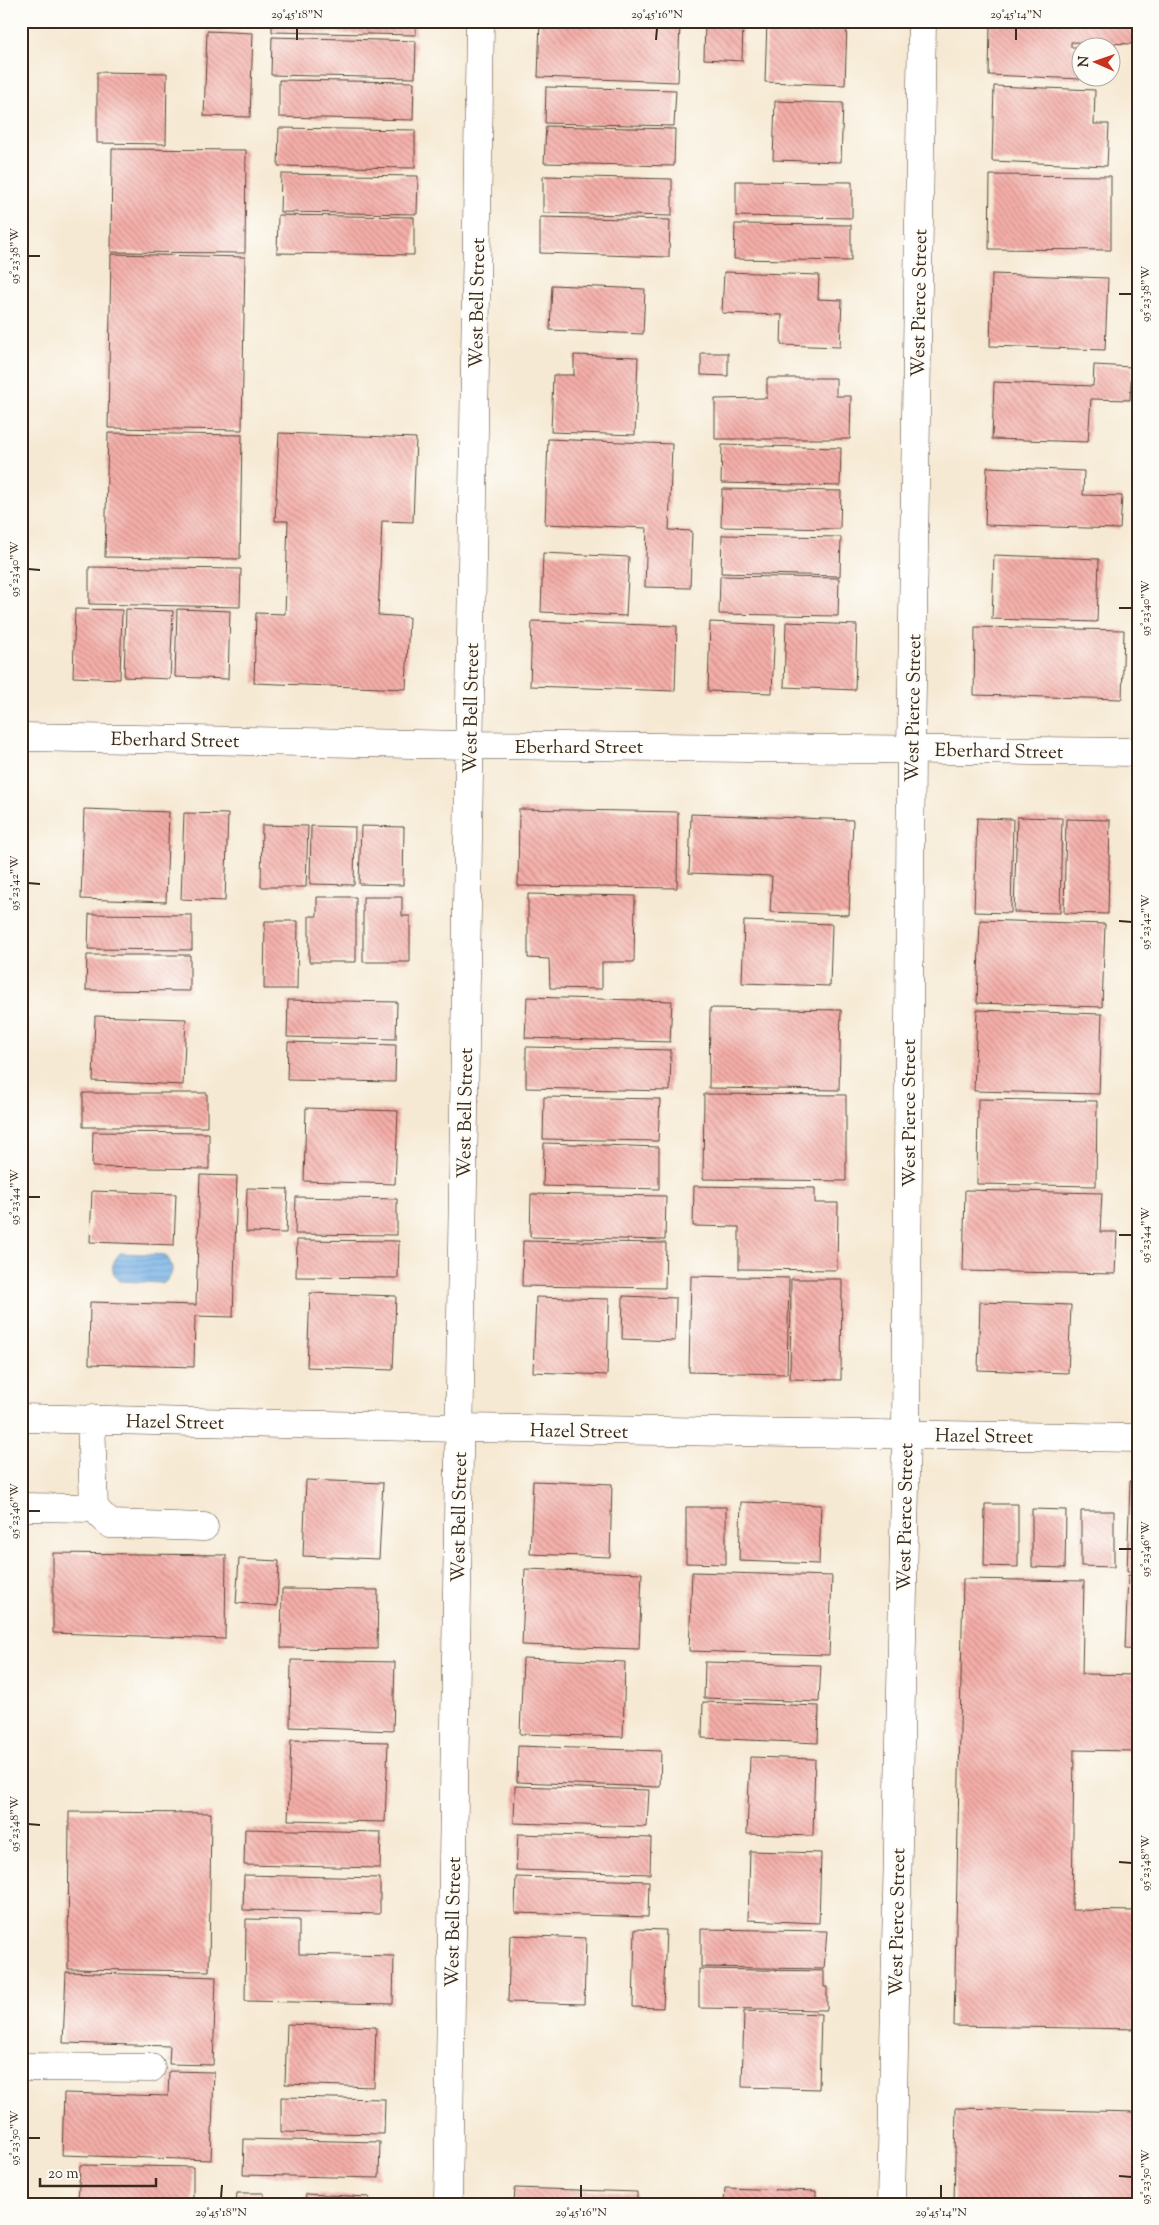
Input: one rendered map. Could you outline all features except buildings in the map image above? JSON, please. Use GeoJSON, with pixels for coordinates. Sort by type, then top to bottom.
{"type":"FeatureCollection","features":[{"type":"Feature","properties":{"kind":"street","name":"West Bell Street"},"geometry":{"type":"LineString","coordinates":[[448,2204],[480,21]]}},
{"type":"Feature","properties":{"kind":"street","name":"West Pierce Street"},"geometry":{"type":"LineString","coordinates":[[892,2204],[906,1434],[911,748],[922,21]]}},
{"type":"Feature","properties":{"kind":"street","name":"Eberhard Street"},"geometry":{"type":"LineString","coordinates":[[21,737],[469,745],[911,748],[1138,752]]}},
{"type":"Feature","properties":{"kind":"street","name":"Hazel Street"},"geometry":{"type":"LineString","coordinates":[[21,1418],[459,1428],[1138,1438]]}},
{"type":"Feature","properties":{"kind":"street"},"geometry":{"type":"LineString","coordinates":[[91,1419],[94,1508],[110,1524],[204,1527]]}},
{"type":"Feature","properties":{"kind":"street"},"geometry":{"type":"LineString","coordinates":[[21,1508],[94,1508]]}},
{"type":"Feature","properties":{"kind":"street"},"geometry":{"type":"LineString","coordinates":[[21,2066],[151,2068]]}},
{"type":"Feature","properties":{"kind":"water"},"geometry":{"type":"Polygon","coordinates":[[[120,1253],[165,1255],[172,1266],[172,1273],[164,1283],[119,1281],[114,1274],[113,1264],[120,1253]]]}}]}
